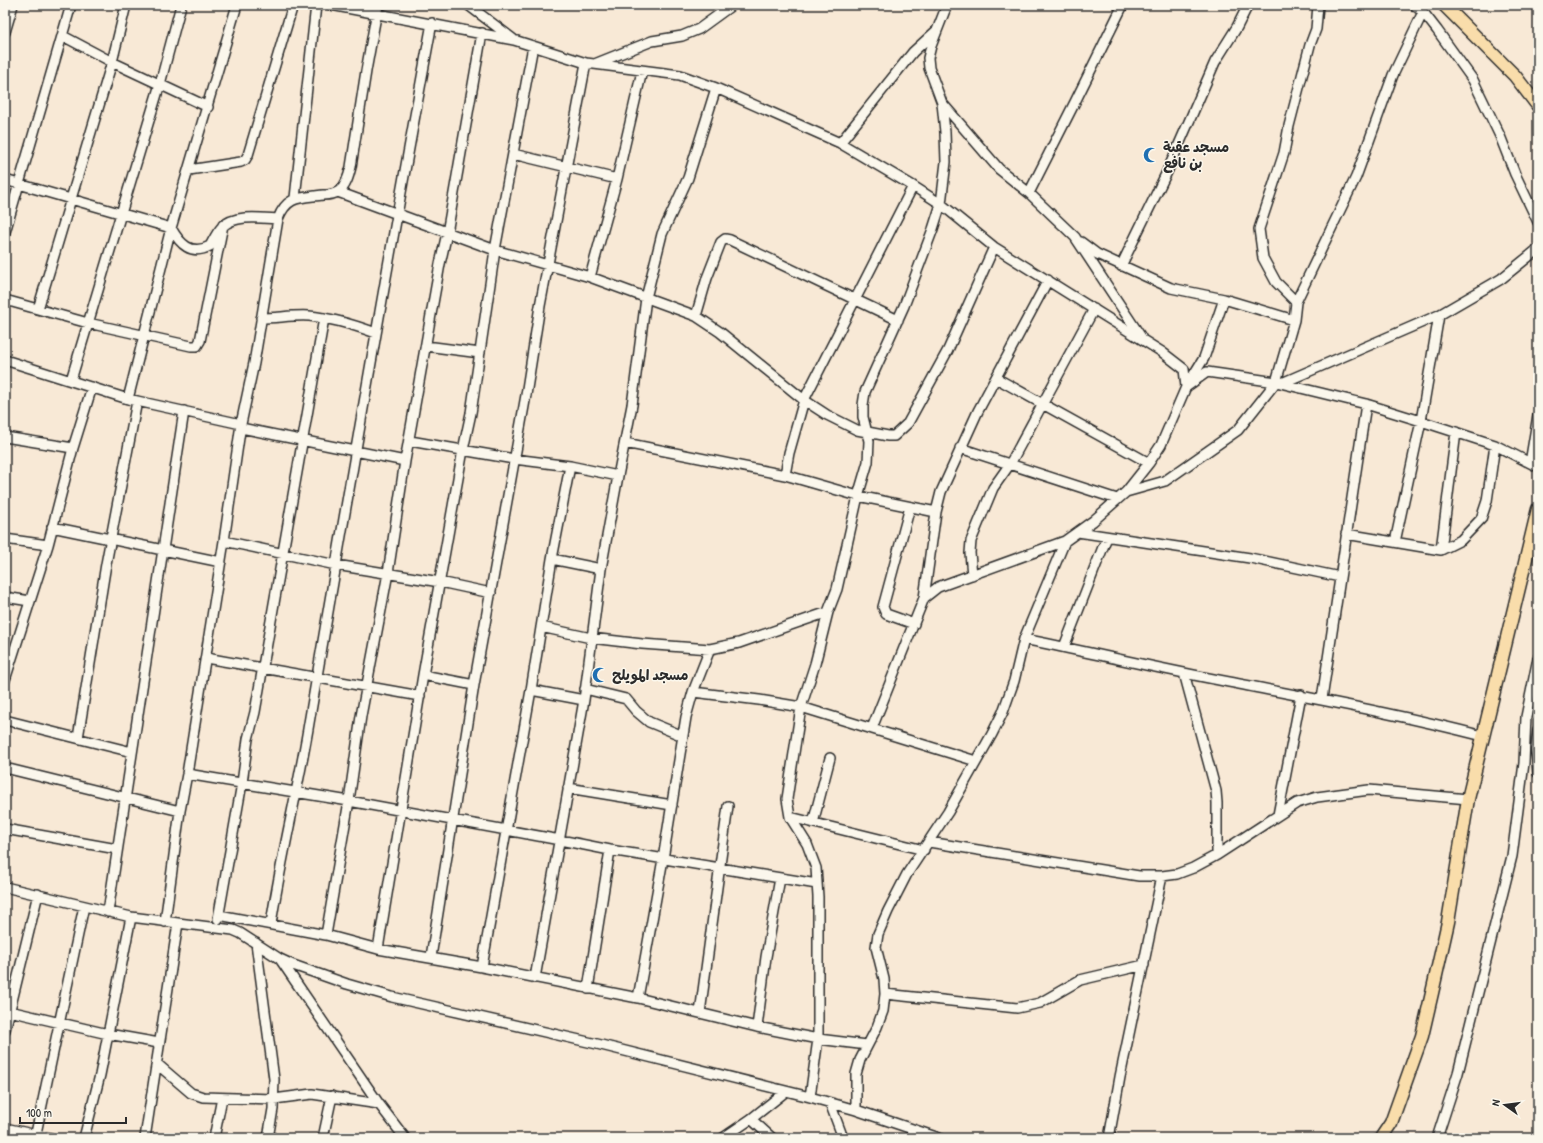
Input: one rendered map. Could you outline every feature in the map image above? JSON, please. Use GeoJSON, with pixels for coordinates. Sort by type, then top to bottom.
{"type":"FeatureCollection","features":[{"type":"Feature","properties":{"kind":"main road"},"geometry":{"type":"LineString","coordinates":[[1444,5],[1516,76],[1538,104]]}},
{"type":"Feature","properties":{"kind":"main road"},"geometry":{"type":"LineString","coordinates":[[1381,1138],[1391,1123],[1422,1036],[1448,922],[1468,799],[1538,509]]}},
{"type":"Feature","properties":{"kind":"street"},"geometry":{"type":"LineString","coordinates":[[5,32],[12,5]]}},
{"type":"Feature","properties":{"kind":"street"},"geometry":{"type":"LineString","coordinates":[[5,232],[71,5]]}},
{"type":"Feature","properties":{"kind":"street"},"geometry":{"type":"LineString","coordinates":[[38,310],[70,198],[112,62],[126,5]]}},
{"type":"Feature","properties":{"kind":"street"},"geometry":{"type":"LineString","coordinates":[[71,380],[160,84],[181,5]]}},
{"type":"Feature","properties":{"kind":"street"},"geometry":{"type":"LineString","coordinates":[[78,738],[132,400],[144,336],[171,228],[237,5]]}},
{"type":"Feature","properties":{"kind":"street"},"geometry":{"type":"LineString","coordinates":[[189,170],[236,163],[245,160],[248,155],[293,5]]}},
{"type":"Feature","properties":{"kind":"street"},"geometry":{"type":"LineString","coordinates":[[295,198],[316,5]]}},
{"type":"Feature","properties":{"kind":"street"},"geometry":{"type":"LineString","coordinates":[[331,5],[377,9],[432,23],[514,40],[586,63],[680,76],[716,88],[840,143],[941,204],[994,247],[1143,340],[1184,369],[1186,387]]}},
{"type":"Feature","properties":{"kind":"street"},"geometry":{"type":"LineString","coordinates":[[468,5],[514,40]]}},
{"type":"Feature","properties":{"kind":"street"},"geometry":{"type":"LineString","coordinates":[[596,64],[652,41],[682,36],[699,29],[732,5]]}},
{"type":"Feature","properties":{"kind":"street"},"geometry":{"type":"LineString","coordinates":[[810,1097],[818,1039],[816,868],[812,855],[790,817],[787,800],[801,707],[815,664],[828,612],[837,589],[858,496],[868,462],[870,449],[863,418],[865,392],[898,320],[934,229],[941,204],[946,162],[942,103],[929,68],[928,58],[931,46],[947,5]]}},
{"type":"Feature","properties":{"kind":"street"},"geometry":{"type":"LineString","coordinates":[[1028,193],[1076,102],[1123,5]]}},
{"type":"Feature","properties":{"kind":"street"},"geometry":{"type":"LineString","coordinates":[[1121,266],[1167,172],[1216,62],[1248,5]]}},
{"type":"Feature","properties":{"kind":"street"},"geometry":{"type":"LineString","coordinates":[[1296,302],[1276,282],[1263,258],[1259,229],[1284,153],[1289,126],[1306,60],[1316,29],[1318,5]]}},
{"type":"Feature","properties":{"kind":"street"},"geometry":{"type":"LineString","coordinates":[[1414,5],[1423,12],[1473,80],[1500,136],[1515,174],[1538,222]]}},
{"type":"Feature","properties":{"kind":"street"},"geometry":{"type":"LineString","coordinates":[[165,922],[180,811],[206,658],[241,426],[254,363],[278,219],[281,211],[287,203],[295,198],[328,195],[338,192],[347,179],[351,167],[377,9]]}},
{"type":"Feature","properties":{"kind":"street"},"geometry":{"type":"LineString","coordinates":[[1126,492],[1165,481],[1238,430],[1278,382],[1294,320],[1296,302],[1356,177],[1393,75],[1423,12]]}},
{"type":"Feature","properties":{"kind":"street"},"geometry":{"type":"LineString","coordinates":[[271,924],[276,890],[296,792],[355,451],[432,23]]}},
{"type":"Feature","properties":{"kind":"street"},"geometry":{"type":"LineString","coordinates":[[840,143],[913,52],[938,29]]}},
{"type":"Feature","properties":{"kind":"street"},"geometry":{"type":"LineString","coordinates":[[326,935],[349,801],[366,687],[388,573],[405,461],[410,441],[440,264],[447,233],[482,34]]}},
{"type":"Feature","properties":{"kind":"street"},"geometry":{"type":"LineString","coordinates":[[63,36],[112,62],[208,107]]}},
{"type":"Feature","properties":{"kind":"street"},"geometry":{"type":"LineString","coordinates":[[378,949],[402,811],[423,676],[463,450],[471,413],[495,250],[533,46]]}},
{"type":"Feature","properties":{"kind":"street"},"geometry":{"type":"LineString","coordinates":[[431,957],[454,821],[474,685],[548,265],[586,63]]}},
{"type":"Feature","properties":{"kind":"street"},"geometry":{"type":"LineString","coordinates":[[590,277],[617,179],[642,71]]}},
{"type":"Feature","properties":{"kind":"street"},"geometry":{"type":"LineString","coordinates":[[535,978],[584,700],[601,569],[632,405],[646,298],[662,234],[688,178],[716,88]]}},
{"type":"Feature","properties":{"kind":"street"},"geometry":{"type":"LineString","coordinates":[[942,103],[999,169],[1028,193],[1075,237],[1097,254],[1171,288],[1224,299],[1294,320]]}},
{"type":"Feature","properties":{"kind":"street"},"geometry":{"type":"LineString","coordinates":[[513,154],[617,179]]}},
{"type":"Feature","properties":{"kind":"street"},"geometry":{"type":"LineString","coordinates":[[5,180],[171,228],[178,240],[184,246],[200,249],[210,246],[223,225],[229,222],[243,218],[278,219]]}},
{"type":"Feature","properties":{"kind":"street"},"geometry":{"type":"LineString","coordinates":[[785,475],[792,440],[804,400],[913,186]]}},
{"type":"Feature","properties":{"kind":"street"},"geometry":{"type":"LineString","coordinates":[[338,192],[495,250],[590,277],[696,316],[720,332],[804,400],[847,426],[867,432],[894,436],[908,423],[948,350],[994,247]]}},
{"type":"Feature","properties":{"kind":"street"},"geometry":{"type":"LineString","coordinates":[[5,300],[88,323],[190,346],[196,346],[198,344],[223,225]]}},
{"type":"Feature","properties":{"kind":"street"},"geometry":{"type":"LineString","coordinates":[[1075,237],[1143,340]]}},
{"type":"Feature","properties":{"kind":"street"},"geometry":{"type":"LineString","coordinates":[[696,316],[721,242],[726,239],[898,320]]}},
{"type":"Feature","properties":{"kind":"street"},"geometry":{"type":"LineString","coordinates":[[1278,382],[1439,315],[1501,279],[1538,249]]}},
{"type":"Feature","properties":{"kind":"street"},"geometry":{"type":"LineString","coordinates":[[872,728],[924,598],[936,512],[941,492],[960,448],[1048,280]]}},
{"type":"Feature","properties":{"kind":"street"},"geometry":{"type":"LineString","coordinates":[[924,598],[938,587],[1066,541],[1093,521],[1126,492],[1161,445],[1186,387],[1204,358],[1224,299]]}},
{"type":"Feature","properties":{"kind":"street"},"geometry":{"type":"LineString","coordinates":[[972,575],[970,552],[971,541],[993,488],[1010,464],[1094,309]]}},
{"type":"Feature","properties":{"kind":"street"},"geometry":{"type":"LineString","coordinates":[[1395,542],[1421,421],[1439,315]]}},
{"type":"Feature","properties":{"kind":"street"},"geometry":{"type":"LineString","coordinates":[[262,318],[308,316],[324,318],[350,324],[376,333]]}},
{"type":"Feature","properties":{"kind":"street"},"geometry":{"type":"LineString","coordinates":[[217,927],[242,783],[248,739],[255,716],[262,668],[304,441],[324,318]]}},
{"type":"Feature","properties":{"kind":"street"},"geometry":{"type":"LineString","coordinates":[[426,346],[480,353]]}},
{"type":"Feature","properties":{"kind":"street"},"geometry":{"type":"LineString","coordinates":[[5,360],[132,400],[184,411],[304,441],[405,461]]}},
{"type":"Feature","properties":{"kind":"street"},"geometry":{"type":"LineString","coordinates":[[1186,387],[1207,372],[1278,382],[1366,404],[1456,432],[1495,445],[1534,465],[1538,415]]}},
{"type":"Feature","properties":{"kind":"street"},"geometry":{"type":"LineString","coordinates":[[996,378],[1149,463]]}},
{"type":"Feature","properties":{"kind":"street"},"geometry":{"type":"LineString","coordinates":[[5,680],[48,545],[73,448],[92,387]]}},
{"type":"Feature","properties":{"kind":"street"},"geometry":{"type":"LineString","coordinates":[[1322,699],[1366,404]]}},
{"type":"Feature","properties":{"kind":"street"},"geometry":{"type":"LineString","coordinates":[[108,912],[184,411]]}},
{"type":"Feature","properties":{"kind":"street"},"geometry":{"type":"LineString","coordinates":[[1440,550],[1456,432]]}},
{"type":"Feature","properties":{"kind":"street"},"geometry":{"type":"LineString","coordinates":[[5,437],[73,448]]}},
{"type":"Feature","properties":{"kind":"street"},"geometry":{"type":"LineString","coordinates":[[410,441],[514,459],[570,466],[618,476]]}},
{"type":"Feature","properties":{"kind":"street"},"geometry":{"type":"LineString","coordinates":[[625,443],[785,475],[858,496],[936,512]]}},
{"type":"Feature","properties":{"kind":"street"},"geometry":{"type":"LineString","coordinates":[[1346,534],[1440,550],[1461,540],[1481,519],[1487,502],[1495,445]]}},
{"type":"Feature","properties":{"kind":"street"},"geometry":{"type":"LineString","coordinates":[[960,448],[1118,499]]}},
{"type":"Feature","properties":{"kind":"street"},"geometry":{"type":"LineString","coordinates":[[482,967],[531,690],[552,559],[570,466]]}},
{"type":"Feature","properties":{"kind":"street"},"geometry":{"type":"LineString","coordinates":[[910,507],[883,607],[886,614],[914,624]]}},
{"type":"Feature","properties":{"kind":"street"},"geometry":{"type":"LineString","coordinates":[[52,527],[221,562]]}},
{"type":"Feature","properties":{"kind":"street"},"geometry":{"type":"LineString","coordinates":[[1078,532],[1250,558],[1340,577]]}},
{"type":"Feature","properties":{"kind":"street"},"geometry":{"type":"LineString","coordinates":[[1064,647],[1107,537]]}},
{"type":"Feature","properties":{"kind":"street"},"geometry":{"type":"LineString","coordinates":[[5,540],[48,545]]}},
{"type":"Feature","properties":{"kind":"street"},"geometry":{"type":"LineString","coordinates":[[224,541],[336,565],[440,582],[491,593]]}},
{"type":"Feature","properties":{"kind":"street"},"geometry":{"type":"LineString","coordinates":[[856,1110],[856,1074],[860,1060],[883,1011],[885,994],[884,979],[876,947],[878,934],[907,874],[927,846],[1003,712],[1014,681],[1024,639],[1066,541]]}},
{"type":"Feature","properties":{"kind":"street"},"geometry":{"type":"LineString","coordinates":[[552,559],[601,569]]}},
{"type":"Feature","properties":{"kind":"street"},"geometry":{"type":"LineString","coordinates":[[5,597],[30,601]]}},
{"type":"Feature","properties":{"kind":"street"},"geometry":{"type":"LineString","coordinates":[[541,627],[591,638],[642,644],[710,648],[739,643],[828,612]]}},
{"type":"Feature","properties":{"kind":"street"},"geometry":{"type":"LineString","coordinates":[[1024,639],[1184,673],[1322,699],[1421,720],[1483,736]]}},
{"type":"Feature","properties":{"kind":"street"},"geometry":{"type":"LineString","coordinates":[[638,998],[663,859],[686,717],[693,692],[710,648]]}},
{"type":"Feature","properties":{"kind":"street"},"geometry":{"type":"LineString","coordinates":[[206,658],[420,696]]}},
{"type":"Feature","properties":{"kind":"street"},"geometry":{"type":"LineString","coordinates":[[1437,1138],[1458,1072],[1512,856],[1524,763],[1525,729],[1529,698],[1538,658]]}},
{"type":"Feature","properties":{"kind":"street"},"geometry":{"type":"LineString","coordinates":[[1184,673],[1216,791],[1217,855]]}},
{"type":"Feature","properties":{"kind":"street"},"geometry":{"type":"LineString","coordinates":[[423,676],[474,685]]}},
{"type":"Feature","properties":{"kind":"street"},"geometry":{"type":"LineString","coordinates":[[585,689],[626,699],[636,711],[649,722],[683,736]]}},
{"type":"Feature","properties":{"kind":"street"},"geometry":{"type":"LineString","coordinates":[[531,690],[584,700]]}},
{"type":"Feature","properties":{"kind":"street"},"geometry":{"type":"LineString","coordinates":[[693,692],[760,700],[801,707],[976,761]]}},
{"type":"Feature","properties":{"kind":"street"},"geometry":{"type":"LineString","coordinates":[[1278,815],[1301,696]]}},
{"type":"Feature","properties":{"kind":"street"},"geometry":{"type":"LineString","coordinates":[[5,720],[132,752]]}},
{"type":"Feature","properties":{"kind":"street"},"geometry":{"type":"LineString","coordinates":[[1525,729],[1538,730],[1536,750],[1538,773]]}},
{"type":"Feature","properties":{"kind":"street"},"geometry":{"type":"LineString","coordinates":[[813,823],[830,758]]}},
{"type":"Feature","properties":{"kind":"street"},"geometry":{"type":"LineString","coordinates":[[5,768],[180,811]]}},
{"type":"Feature","properties":{"kind":"street"},"geometry":{"type":"LineString","coordinates":[[187,774],[349,801],[610,850],[721,867],[817,884]]}},
{"type":"Feature","properties":{"kind":"street"},"geometry":{"type":"LineString","coordinates":[[568,788],[672,805]]}},
{"type":"Feature","properties":{"kind":"street"},"geometry":{"type":"LineString","coordinates":[[790,817],[927,846],[1139,876],[1162,876],[1178,874],[1193,868],[1217,855],[1297,803],[1317,797],[1369,790],[1468,799]]}},
{"type":"Feature","properties":{"kind":"street"},"geometry":{"type":"LineString","coordinates":[[700,1013],[721,867],[728,806]]}},
{"type":"Feature","properties":{"kind":"street"},"geometry":{"type":"LineString","coordinates":[[5,830],[117,849]]}},
{"type":"Feature","properties":{"kind":"street"},"geometry":{"type":"LineString","coordinates":[[588,989],[610,850]]}},
{"type":"Feature","properties":{"kind":"street"},"geometry":{"type":"LineString","coordinates":[[1109,1138],[1120,1077],[1162,876]]}},
{"type":"Feature","properties":{"kind":"street"},"geometry":{"type":"LineString","coordinates":[[757,1027],[766,957],[780,878]]}},
{"type":"Feature","properties":{"kind":"street"},"geometry":{"type":"LineString","coordinates":[[5,886],[130,917],[233,930],[280,959],[347,984],[392,997],[597,1044],[810,1097],[856,1110],[939,1138]]}},
{"type":"Feature","properties":{"kind":"street"},"geometry":{"type":"LineString","coordinates":[[5,1030],[7,1010],[38,894]]}},
{"type":"Feature","properties":{"kind":"street"},"geometry":{"type":"LineString","coordinates":[[36,1136],[84,906]]}},
{"type":"Feature","properties":{"kind":"street"},"geometry":{"type":"LineString","coordinates":[[219,914],[326,935],[378,949],[431,957],[638,998],[757,1027],[818,1039],[867,1045]]}},
{"type":"Feature","properties":{"kind":"street"},"geometry":{"type":"LineString","coordinates":[[84,1138],[100,1075],[130,917]]}},
{"type":"Feature","properties":{"kind":"street"},"geometry":{"type":"LineString","coordinates":[[145,1138],[178,923]]}},
{"type":"Feature","properties":{"kind":"street"},"geometry":{"type":"LineString","coordinates":[[256,943],[273,1069],[274,1098],[268,1138]]}},
{"type":"Feature","properties":{"kind":"street"},"geometry":{"type":"LineString","coordinates":[[280,959],[379,1104],[405,1138]]}},
{"type":"Feature","properties":{"kind":"street"},"geometry":{"type":"LineString","coordinates":[[885,994],[1017,1008],[1040,1003],[1080,980],[1144,965]]}},
{"type":"Feature","properties":{"kind":"street"},"geometry":{"type":"LineString","coordinates":[[7,1010],[60,1024],[160,1043]]}},
{"type":"Feature","properties":{"kind":"street"},"geometry":{"type":"LineString","coordinates":[[156,1063],[191,1093],[203,1097],[274,1098],[305,1094],[332,1096],[379,1104]]}},
{"type":"Feature","properties":{"kind":"street"},"geometry":{"type":"LineString","coordinates":[[723,1138],[751,1119],[785,1092]]}},
{"type":"Feature","properties":{"kind":"street"},"geometry":{"type":"LineString","coordinates":[[323,1138],[332,1096]]}},
{"type":"Feature","properties":{"kind":"street"},"geometry":{"type":"LineString","coordinates":[[214,1138],[222,1098]]}},
{"type":"Feature","properties":{"kind":"street"},"geometry":{"type":"LineString","coordinates":[[830,1103],[843,1138]]}},
{"type":"Feature","properties":{"kind":"street"},"geometry":{"type":"LineString","coordinates":[[751,1119],[772,1138]]}},
{"type":"Feature","properties":{"kind":"street"},"geometry":{"type":"LineString","coordinates":[[397,1126],[398,1138]]}},
{"type":"Feature","properties":{"kind":"street"},"geometry":{"type":"LineString","coordinates":[[5,1128],[36,1136],[51,1138]]}},
{"type":"Feature","properties":{"kind":"place","name":"مسجد عقبة بن نافع"},"geometry":{"type":"Point","coordinates":[1151,155]}},
{"type":"Feature","properties":{"kind":"place","name":"مسجد المويلح"},"geometry":{"type":"Point","coordinates":[600,675]}}]}
